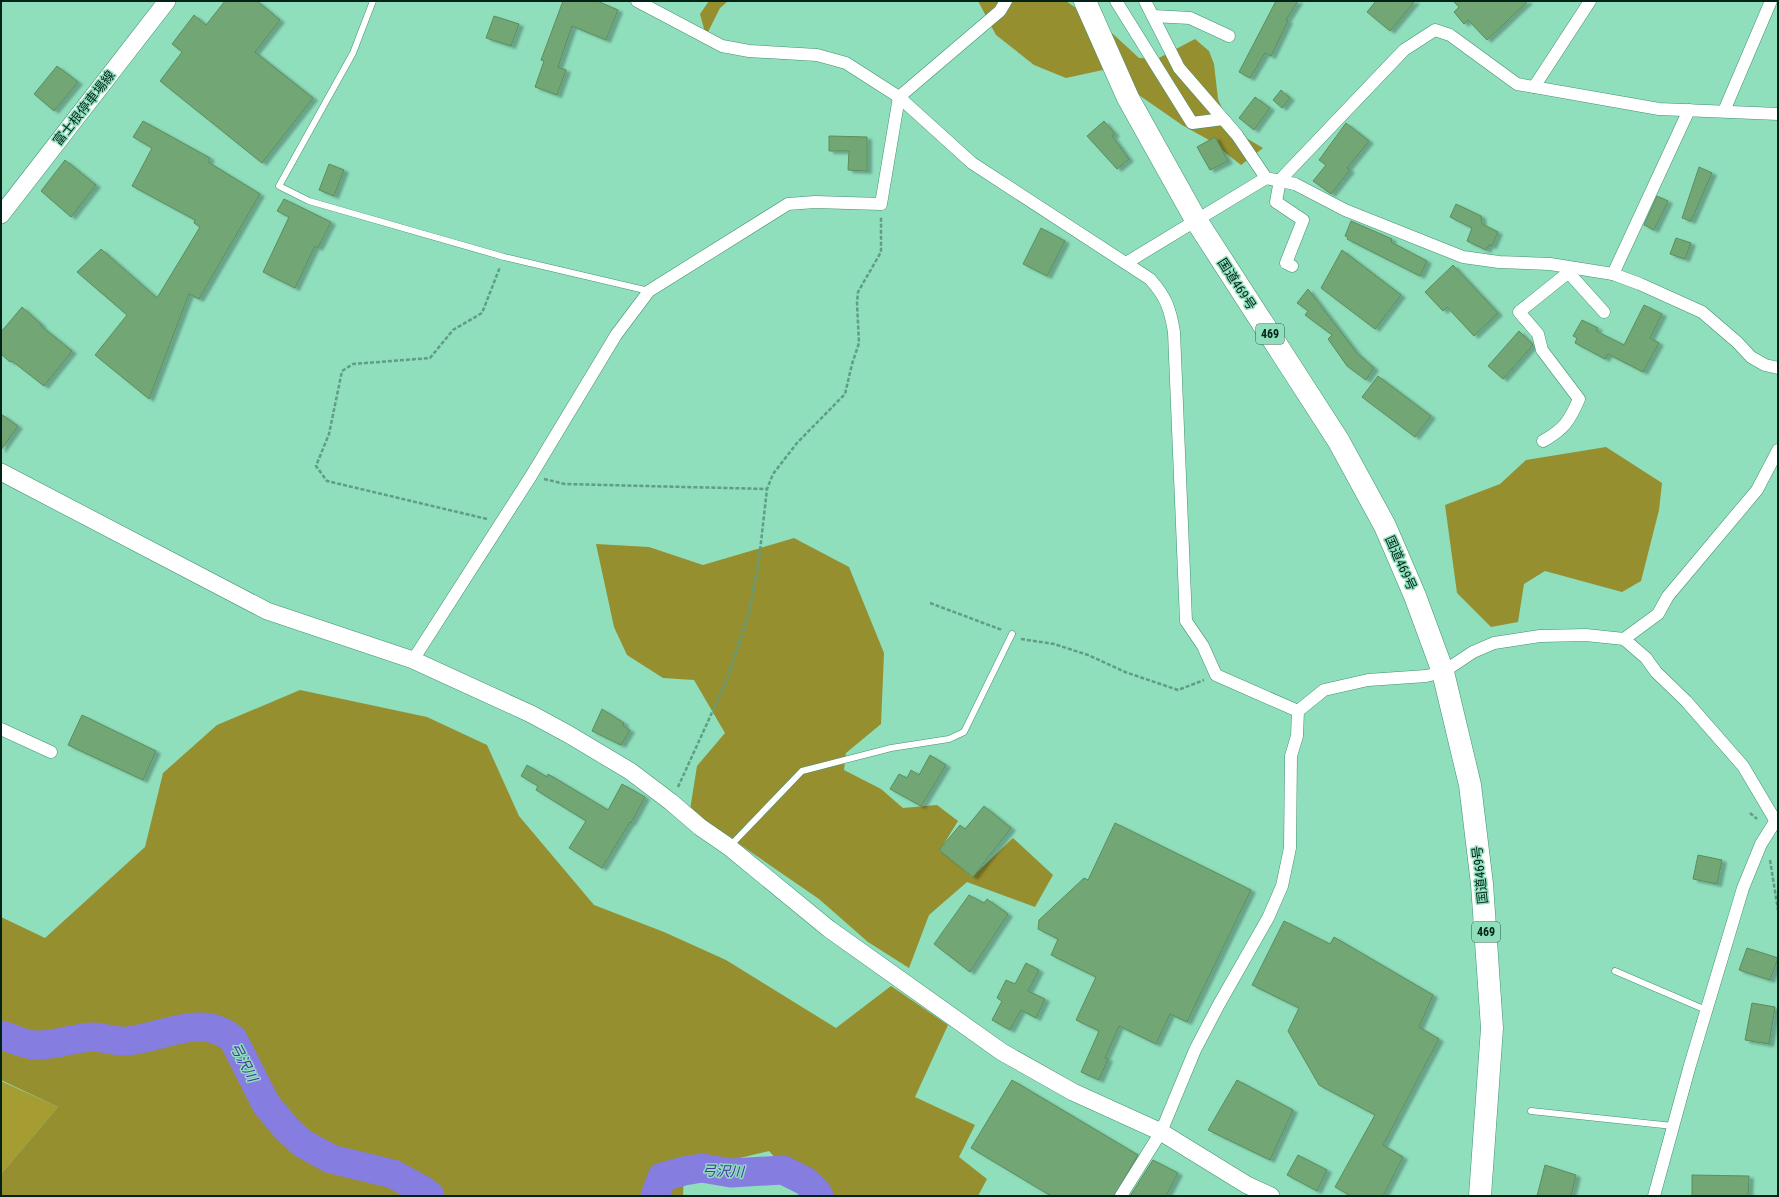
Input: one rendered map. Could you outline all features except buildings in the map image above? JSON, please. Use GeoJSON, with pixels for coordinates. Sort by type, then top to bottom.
{"type":"FeatureCollection","features":[{"type":"Feature","properties":{"kind":"highway","name":"国道469号"},"geometry":{"type":"LineString","coordinates":[[1085,1],[1128,98],[1196,220],[1338,440],[1385,526],[1415,596],[1443,672],[1470,785],[1482,884],[1492,1028],[1480,1196]]}},
{"type":"Feature","properties":{"kind":"street","name":"富士根停車場線"},"geometry":{"type":"LineString","coordinates":[[1,215],[168,1]]}},
{"type":"Feature","properties":{"kind":"street"},"geometry":{"type":"LineString","coordinates":[[637,1],[722,46],[749,52],[817,55],[846,63],[899,97],[972,163],[1150,279],[1162,293],[1170,311],[1174,332],[1186,621],[1203,646],[1216,675],[1298,711]]}},
{"type":"Feature","properties":{"kind":"street"},"geometry":{"type":"LineString","coordinates":[[413,660],[531,476],[616,335],[649,291],[788,204],[815,202],[881,204],[899,97],[1000,11],[1006,1]]}},
{"type":"Feature","properties":{"kind":"street"},"geometry":{"type":"LineString","coordinates":[[1116,1],[1192,123],[1223,119]]}},
{"type":"Feature","properties":{"kind":"street"},"geometry":{"type":"LineString","coordinates":[[1145,1],[1180,68],[1237,135],[1266,178]]}},
{"type":"Feature","properties":{"kind":"street"},"geometry":{"type":"LineString","coordinates":[[1534,87],[1590,1]]}},
{"type":"Feature","properties":{"kind":"street"},"geometry":{"type":"LineString","coordinates":[[1724,111],[1771,1]]}},
{"type":"Feature","properties":{"kind":"street"},"geometry":{"type":"LineString","coordinates":[[1153,16],[1190,18],[1229,36]]}},
{"type":"Feature","properties":{"kind":"street"},"geometry":{"type":"LineString","coordinates":[[1292,266],[1286,263],[1303,220],[1276,202],[1280,180],[1404,50],[1435,30],[1450,35],[1517,84],[1659,109],[1778,114]]}},
{"type":"Feature","properties":{"kind":"street"},"geometry":{"type":"LineString","coordinates":[[1613,274],[1690,110]]}},
{"type":"Feature","properties":{"kind":"street"},"geometry":{"type":"LineString","coordinates":[[1126,263],[1266,178],[1280,180],[1295,184],[1345,210],[1463,257],[1500,262],[1550,264],[1571,270],[1613,274],[1640,284],[1702,312],[1738,342],[1751,357],[1765,365],[1778,368]]}},
{"type":"Feature","properties":{"kind":"street"},"geometry":{"type":"LineString","coordinates":[[1571,270],[1604,312]]}},
{"type":"Feature","properties":{"kind":"street"},"geometry":{"type":"LineString","coordinates":[[1543,441],[1560,431],[1574,412],[1579,399],[1542,350],[1538,334],[1520,312],[1571,270]]}},
{"type":"Feature","properties":{"kind":"street"},"geometry":{"type":"LineString","coordinates":[[1624,639],[1658,614],[1668,596],[1757,490],[1778,450]]}},
{"type":"Feature","properties":{"kind":"street"},"geometry":{"type":"LineString","coordinates":[[1,472],[267,611],[413,660],[531,714],[568,734],[630,771],[671,802],[700,827],[729,847],[829,929],[1002,1052],[1073,1092],[1160,1132],[1247,1185],[1271,1196]]}},
{"type":"Feature","properties":{"kind":"street"},"geometry":{"type":"LineString","coordinates":[[1121,1196],[1160,1132],[1195,1050],[1268,918],[1282,886],[1290,848],[1291,756],[1297,736],[1298,711],[1324,690],[1368,680],[1426,676],[1443,672],[1473,652],[1494,643],[1540,636],[1586,635],[1624,639],[1646,658],[1656,672],[1686,701],[1743,766],[1777,818],[1761,844],[1743,888],[1706,1010],[1654,1196]]}},
{"type":"Feature","properties":{"kind":"street"},"geometry":{"type":"LineString","coordinates":[[1,729],[52,752]]}},
{"type":"Feature","properties":{"kind":"lane"},"geometry":{"type":"LineString","coordinates":[[373,1],[353,53],[279,186],[309,201],[504,258],[649,291]]}},
{"type":"Feature","properties":{"kind":"lane"},"geometry":{"type":"LineString","coordinates":[[729,847],[802,771],[891,748],[949,739],[964,732],[1012,634]]}},
{"type":"Feature","properties":{"kind":"lane"},"geometry":{"type":"LineString","coordinates":[[1615,971],[1706,1010]]}},
{"type":"Feature","properties":{"kind":"lane"},"geometry":{"type":"LineString","coordinates":[[1531,1111],[1673,1126]]}},
{"type":"Feature","properties":{"kind":"path"},"geometry":{"type":"LineString","coordinates":[[671,802],[726,682],[749,613],[758,560],[767,489],[773,474],[797,442],[845,394],[859,343],[857,303],[858,292],[881,252],[881,204]]}},
{"type":"Feature","properties":{"kind":"path"},"geometry":{"type":"LineString","coordinates":[[501,522],[327,481],[316,466],[329,434],[342,371],[353,364],[430,358],[453,330],[482,313],[504,258]]}},
{"type":"Feature","properties":{"kind":"path"},"geometry":{"type":"LineString","coordinates":[[531,476],[565,484],[767,489]]}},
{"type":"Feature","properties":{"kind":"path"},"geometry":{"type":"LineString","coordinates":[[930,603],[1012,634],[1017,638],[1054,644],[1088,654],[1125,672],[1178,690],[1216,675]]}},
{"type":"Feature","properties":{"kind":"shaded area"},"geometry":{"type":"Polygon","coordinates":[[[709,1],[728,1],[720,8],[706,36],[700,14],[709,1]]]}},
{"type":"Feature","properties":{"kind":"shaded area"},"geometry":{"type":"Polygon","coordinates":[[[978,1],[1066,1],[1113,34],[1139,58],[1157,59],[1195,39],[1209,51],[1214,64],[1218,99],[1231,129],[1263,148],[1241,165],[1209,140],[1182,125],[1103,70],[1066,78],[1034,65],[996,35],[978,1]]]}},
{"type":"Feature","properties":{"kind":"shaded area"},"geometry":{"type":"Polygon","coordinates":[[[1606,447],[1662,483],[1659,510],[1641,581],[1622,592],[1545,571],[1524,584],[1518,622],[1491,627],[1457,593],[1445,505],[1500,484],[1526,460],[1606,447]]]}},
{"type":"Feature","properties":{"kind":"shaded area"},"geometry":{"type":"Polygon","coordinates":[[[794,538],[849,567],[884,653],[881,724],[846,753],[844,770],[881,789],[903,808],[937,805],[958,821],[940,850],[972,877],[1013,838],[1053,875],[1035,907],[967,882],[929,915],[909,968],[868,942],[819,899],[690,810],[697,766],[725,733],[694,680],[663,678],[627,655],[614,627],[596,544],[649,547],[703,565],[794,538]]]}},
{"type":"Feature","properties":{"kind":"shaded area"},"geometry":{"type":"Polygon","coordinates":[[[300,690],[427,717],[487,745],[519,816],[594,905],[664,932],[726,960],[836,1028],[891,986],[948,1025],[915,1097],[975,1125],[959,1157],[987,1179],[978,1196],[811,1196],[769,1151],[684,1171],[683,1196],[1,1196],[1,1174],[58,1107],[1,1080],[1,917],[45,938],[145,847],[163,773],[217,725],[300,690]]]}},
{"type":"Feature","properties":{"kind":"shaded area"},"geometry":{"type":"Polygon","coordinates":[[[1,1081],[58,1107],[1,1174],[1,1081]]]}},
{"type":"Feature","properties":{"kind":"waterway","name":"弓沢川"},"geometry":{"type":"LineString","coordinates":[[1,1035],[27,1044],[43,1045],[87,1037],[128,1041],[195,1027],[221,1031],[233,1039],[266,1104],[286,1128],[302,1143],[331,1159],[393,1174],[424,1191],[430,1196]]}},
{"type":"Feature","properties":{"kind":"waterway","name":"弓沢川"},"geometry":{"type":"LineString","coordinates":[[655,1196],[662,1177],[702,1168],[731,1173],[783,1170],[805,1181],[816,1191],[819,1196]]}}]}
